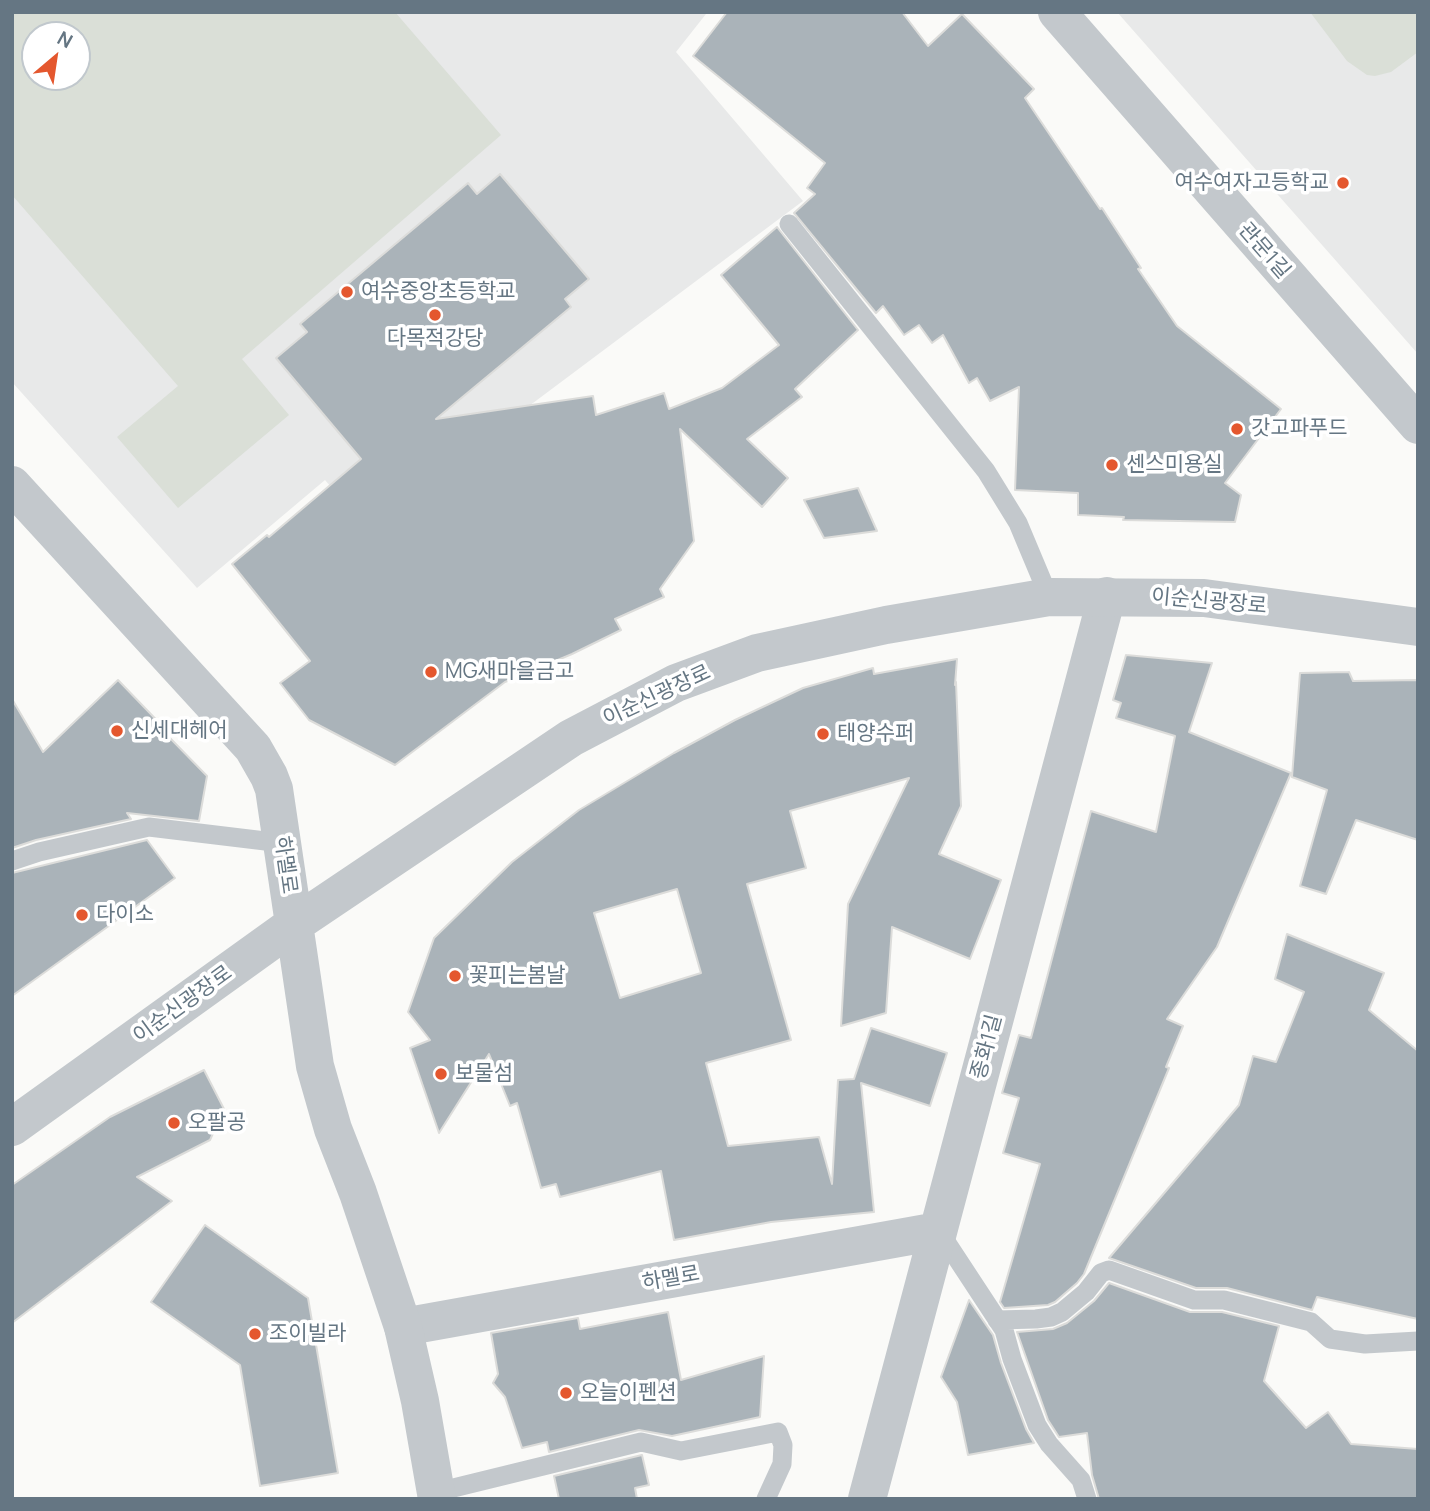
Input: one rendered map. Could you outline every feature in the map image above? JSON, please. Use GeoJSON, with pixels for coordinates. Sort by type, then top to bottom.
{"type":"FeatureCollection","features":[{"type":"Feature","properties":{"kind":"street","name":"관문1길"},"geometry":{"type":"LineString","coordinates":[[1057,12],[1412,414]]}},
{"type":"Feature","properties":{"kind":"street","name":"하멜로"},"geometry":{"type":"LineString","coordinates":[[13,487],[253,748],[274,789],[315,1066],[333,1129],[358,1193],[403,1327],[437,1495]]}},
{"type":"Feature","properties":{"kind":"street","name":"종화1길"},"geometry":{"type":"LineString","coordinates":[[867,1499],[1107,596]]}},
{"type":"Feature","properties":{"kind":"street","name":"이순신광장로"},"geometry":{"type":"LineString","coordinates":[[12,1127],[293,925],[571,738],[676,683],[757,653],[886,625],[1049,597],[1203,598],[1418,627]]}},
{"type":"Feature","properties":{"kind":"street","name":"하멜로"},"geometry":{"type":"LineString","coordinates":[[403,1327],[938,1231]]}},
{"type":"Feature","properties":{"kind":"lane"},"geometry":{"type":"LineString","coordinates":[[789,223],[986,471],[1018,523],[1049,597]]}},
{"type":"Feature","properties":{"kind":"lane"},"geometry":{"type":"LineString","coordinates":[[12,861],[39,852],[149,827],[282,844]]}},
{"type":"Feature","properties":{"kind":"lane"},"geometry":{"type":"LineString","coordinates":[[938,1231],[1004,1330],[1037,1425],[1049,1444],[1081,1480],[1087,1499]]}},
{"type":"Feature","properties":{"kind":"lane"},"geometry":{"type":"LineString","coordinates":[[997,1320],[1044,1318],[1062,1312],[1086,1292],[1101,1273],[1109,1270],[1195,1300],[1224,1300],[1311,1322],[1330,1339],[1365,1344],[1418,1341]]}},
{"type":"Feature","properties":{"kind":"lane"},"geometry":{"type":"LineString","coordinates":[[437,1495],[641,1442],[681,1451],[778,1432],[783,1444],[782,1464],[766,1499]]}},
{"type":"Feature","properties":{"kind":"shaded area","name":"여수중앙초등학교"},"geometry":{"type":"Polygon","coordinates":[[[12,12],[705,12],[676,52],[803,201],[366,528],[325,480],[197,588],[12,382],[12,12]]]}},
{"type":"Feature","properties":{"kind":"shaded area"},"geometry":{"type":"Polygon","coordinates":[[[12,12],[395,12],[501,135],[242,359],[289,415],[178,508],[117,437],[178,386],[12,195],[12,12]]]}},
{"type":"Feature","properties":{"kind":"shaded area","name":"여수여자고등학교"},"geometry":{"type":"Polygon","coordinates":[[[1117,12],[1418,12],[1418,354],[1117,12]]]}},
{"type":"Feature","properties":{"kind":"shaded area"},"geometry":{"type":"Polygon","coordinates":[[[1310,12],[1418,12],[1418,52],[1391,72],[1367,75],[1347,61],[1310,12]]]}},
{"type":"Feature","properties":{"kind":"building"},"geometry":{"type":"Polygon","coordinates":[[[727,12],[902,12],[928,46],[962,14],[1034,89],[1025,98],[1100,209],[1102,208],[1141,268],[1138,269],[1177,326],[1281,409],[1225,483],[1241,495],[1235,522],[1123,520],[1124,517],[1078,515],[1078,493],[1015,490],[1019,387],[990,401],[977,378],[969,383],[943,335],[932,343],[919,325],[904,335],[883,306],[876,313],[794,213],[815,194],[807,188],[825,163],[693,56],[727,12]]]}},
{"type":"Feature","properties":{"kind":"building"},"geometry":{"type":"Polygon","coordinates":[[[500,174],[589,279],[565,299],[571,307],[436,419],[593,396],[596,415],[664,393],[669,409],[722,388],[779,345],[721,275],[777,227],[858,330],[795,389],[802,397],[747,439],[788,478],[762,507],[680,429],[694,541],[660,589],[664,597],[615,619],[621,630],[505,682],[395,765],[309,720],[280,683],[310,661],[232,564],[267,535],[269,537],[361,459],[276,358],[307,332],[300,324],[468,183],[477,194],[500,174]]]}},
{"type":"Feature","properties":{"kind":"building"},"geometry":{"type":"Polygon","coordinates":[[[858,488],[877,531],[824,538],[804,500],[858,488]]]}},
{"type":"Feature","properties":{"kind":"building"},"geometry":{"type":"Polygon","coordinates":[[[1126,655],[1212,663],[1189,732],[1291,773],[1217,947],[1167,1019],[1183,1026],[1166,1067],[1169,1068],[1084,1274],[1055,1302],[1048,1305],[1004,1308],[1000,1302],[1040,1164],[1003,1153],[1019,1098],[1002,1093],[1019,1035],[1031,1038],[1091,811],[1156,832],[1175,736],[1116,718],[1121,703],[1113,700],[1126,655]]]}},
{"type":"Feature","properties":{"kind":"building"},"geometry":{"type":"Polygon","coordinates":[[[957,659],[955,685],[956,682],[961,806],[939,854],[1001,880],[970,959],[892,927],[886,1013],[841,1026],[848,904],[909,778],[790,811],[806,868],[747,884],[791,1040],[706,1063],[728,1146],[819,1137],[832,1184],[838,1080],[854,1079],[871,1028],[947,1053],[930,1106],[861,1083],[874,1212],[771,1222],[674,1240],[661,1171],[560,1197],[556,1184],[541,1188],[517,1103],[510,1106],[489,1054],[439,1133],[410,1048],[430,1040],[408,1012],[434,938],[512,862],[579,810],[674,753],[803,688],[873,668],[874,674],[957,659]],[[677,889],[594,913],[620,998],[701,973],[677,889]]]}},
{"type":"Feature","properties":{"kind":"building"},"geometry":{"type":"Polygon","coordinates":[[[1349,672],[1353,681],[1418,680],[1418,840],[1356,820],[1326,894],[1300,886],[1327,790],[1292,777],[1300,673],[1349,672]]]}},
{"type":"Feature","properties":{"kind":"building"},"geometry":{"type":"Polygon","coordinates":[[[118,680],[207,776],[199,821],[127,813],[131,819],[12,848],[12,699],[43,752],[118,680]]]}},
{"type":"Feature","properties":{"kind":"building","name":"다이소"},"geometry":{"type":"Polygon","coordinates":[[[147,840],[175,878],[12,996],[12,873],[147,840]]]}},
{"type":"Feature","properties":{"kind":"building"},"geometry":{"type":"Polygon","coordinates":[[[1287,934],[1384,973],[1369,1010],[1418,1051],[1418,1319],[1317,1297],[1312,1310],[1227,1288],[1196,1288],[1109,1258],[1239,1105],[1253,1056],[1276,1062],[1304,992],[1275,979],[1287,934]]]}},
{"type":"Feature","properties":{"kind":"building"},"geometry":{"type":"Polygon","coordinates":[[[204,1070],[224,1109],[210,1140],[137,1177],[172,1201],[12,1323],[12,1185],[110,1117],[204,1070]]]}},
{"type":"Feature","properties":{"kind":"building","name":"조이빌라"},"geometry":{"type":"Polygon","coordinates":[[[205,1225],[308,1298],[338,1473],[260,1486],[240,1365],[151,1302],[205,1225]]]}},
{"type":"Feature","properties":{"kind":"building"},"geometry":{"type":"Polygon","coordinates":[[[1109,1283],[1190,1312],[1222,1312],[1279,1326],[1264,1381],[1306,1428],[1328,1412],[1351,1444],[1418,1449],[1418,1499],[1099,1499],[1092,1475],[1087,1433],[1059,1437],[1048,1420],[1017,1332],[1053,1329],[1067,1323],[1094,1301],[1109,1283]]]}},
{"type":"Feature","properties":{"kind":"building"},"geometry":{"type":"Polygon","coordinates":[[[969,1300],[993,1335],[1026,1429],[1034,1443],[968,1455],[957,1402],[941,1377],[969,1300]]]}},
{"type":"Feature","properties":{"kind":"building"},"geometry":{"type":"Polygon","coordinates":[[[668,1312],[681,1380],[764,1356],[760,1417],[672,1436],[639,1430],[549,1452],[547,1442],[522,1448],[505,1397],[493,1383],[498,1374],[491,1333],[578,1318],[580,1329],[668,1312]]]}},
{"type":"Feature","properties":{"kind":"building"},"geometry":{"type":"Polygon","coordinates":[[[642,1455],[649,1485],[635,1488],[637,1499],[559,1499],[554,1476],[642,1455]]]}},
{"type":"Feature","properties":{"kind":"place","name":"여수여자고등학교"},"geometry":{"type":"Point","coordinates":[1343,183]}},
{"type":"Feature","properties":{"kind":"place","name":"여수중앙초등학교"},"geometry":{"type":"Point","coordinates":[347,292]}},
{"type":"Feature","properties":{"kind":"place","name":"다목적강당"},"geometry":{"type":"Point","coordinates":[435,315]}},
{"type":"Feature","properties":{"kind":"place","name":"갓고파푸드"},"geometry":{"type":"Point","coordinates":[1237,429]}},
{"type":"Feature","properties":{"kind":"place","name":"센스미용실"},"geometry":{"type":"Point","coordinates":[1112,465]}},
{"type":"Feature","properties":{"kind":"place","name":"MG새마을금고"},"geometry":{"type":"Point","coordinates":[431,672]}},
{"type":"Feature","properties":{"kind":"place","name":"신세대헤어"},"geometry":{"type":"Point","coordinates":[117,731]}},
{"type":"Feature","properties":{"kind":"place","name":"태양수퍼"},"geometry":{"type":"Point","coordinates":[823,734]}},
{"type":"Feature","properties":{"kind":"place","name":"다이소"},"geometry":{"type":"Point","coordinates":[82,915]}},
{"type":"Feature","properties":{"kind":"place","name":"꽃피는봄날"},"geometry":{"type":"Point","coordinates":[455,976]}},
{"type":"Feature","properties":{"kind":"place","name":"보물섬"},"geometry":{"type":"Point","coordinates":[441,1074]}},
{"type":"Feature","properties":{"kind":"place","name":"오팔공"},"geometry":{"type":"Point","coordinates":[174,1123]}},
{"type":"Feature","properties":{"kind":"place","name":"조이빌라"},"geometry":{"type":"Point","coordinates":[255,1334]}},
{"type":"Feature","properties":{"kind":"place","name":"오늘이펜션"},"geometry":{"type":"Point","coordinates":[566,1393]}}]}
